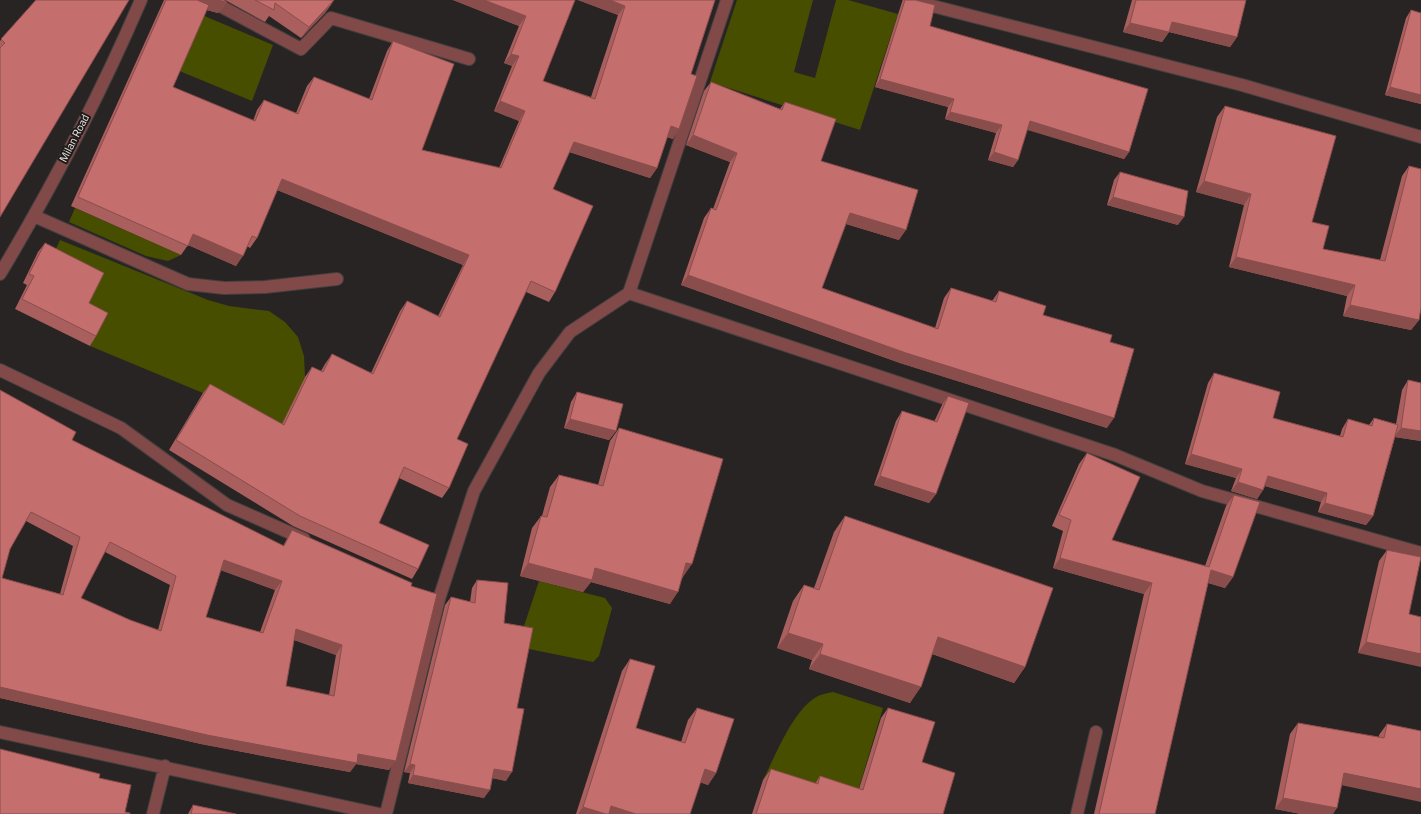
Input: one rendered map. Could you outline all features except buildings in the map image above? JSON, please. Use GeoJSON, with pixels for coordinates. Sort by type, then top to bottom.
{"type":"FeatureCollection","features":[{"type":"Feature","properties":{"kind":"street","name":"Milan Road"},"geometry":{"type":"LineString","coordinates":[[0,274],[34,216],[124,40],[141,0]]}},
{"type":"Feature","properties":{"kind":"street"},"geometry":{"type":"LineString","coordinates":[[210,0],[301,49],[331,18],[469,59]]}},
{"type":"Feature","properties":{"kind":"street"},"geometry":{"type":"LineString","coordinates":[[386,814],[435,597],[474,491],[538,373],[570,332],[629,293],[727,0]]}},
{"type":"Feature","properties":{"kind":"street"},"geometry":{"type":"LineString","coordinates":[[909,0],[1242,85],[1421,137]]}},
{"type":"Feature","properties":{"kind":"street"},"geometry":{"type":"LineString","coordinates":[[34,216],[188,284],[224,288],[258,287],[337,280]]}},
{"type":"Feature","properties":{"kind":"street"},"geometry":{"type":"LineString","coordinates":[[629,293],[1115,455],[1202,491],[1421,553]]}},
{"type":"Feature","properties":{"kind":"street"},"geometry":{"type":"LineString","coordinates":[[0,370],[121,428],[227,505],[315,544]]}},
{"type":"Feature","properties":{"kind":"street"},"geometry":{"type":"LineString","coordinates":[[0,732],[165,766],[379,814]]}},
{"type":"Feature","properties":{"kind":"street"},"geometry":{"type":"LineString","coordinates":[[1077,814],[1096,732]]}},
{"type":"Feature","properties":{"kind":"street"},"geometry":{"type":"LineString","coordinates":[[153,814],[165,766]]}},
{"type":"Feature","properties":{"kind":"green space"},"geometry":{"type":"Polygon","coordinates":[[[737,0],[813,0],[794,72],[815,78],[836,0],[848,0],[898,14],[860,130],[710,82],[737,0]]]}},
{"type":"Feature","properties":{"kind":"green space"},"geometry":{"type":"Polygon","coordinates":[[[202,15],[273,45],[252,101],[177,70],[202,15]]]}},
{"type":"Feature","properties":{"kind":"green space"},"geometry":{"type":"Polygon","coordinates":[[[75,208],[181,255],[168,261],[146,256],[69,222],[75,208]]]}},
{"type":"Feature","properties":{"kind":"green space"},"geometry":{"type":"Polygon","coordinates":[[[60,240],[208,300],[229,306],[269,311],[285,322],[298,337],[304,356],[305,377],[277,435],[203,393],[90,346],[102,322],[51,259],[60,240]]]}},
{"type":"Feature","properties":{"kind":"green space"},"geometry":{"type":"Polygon","coordinates":[[[539,581],[605,598],[612,608],[599,656],[593,662],[524,648],[521,635],[539,581]]]}},
{"type":"Feature","properties":{"kind":"green space"},"geometry":{"type":"Polygon","coordinates":[[[833,692],[883,708],[855,801],[763,780],[786,734],[801,711],[809,702],[818,696],[833,692]]]}}]}
